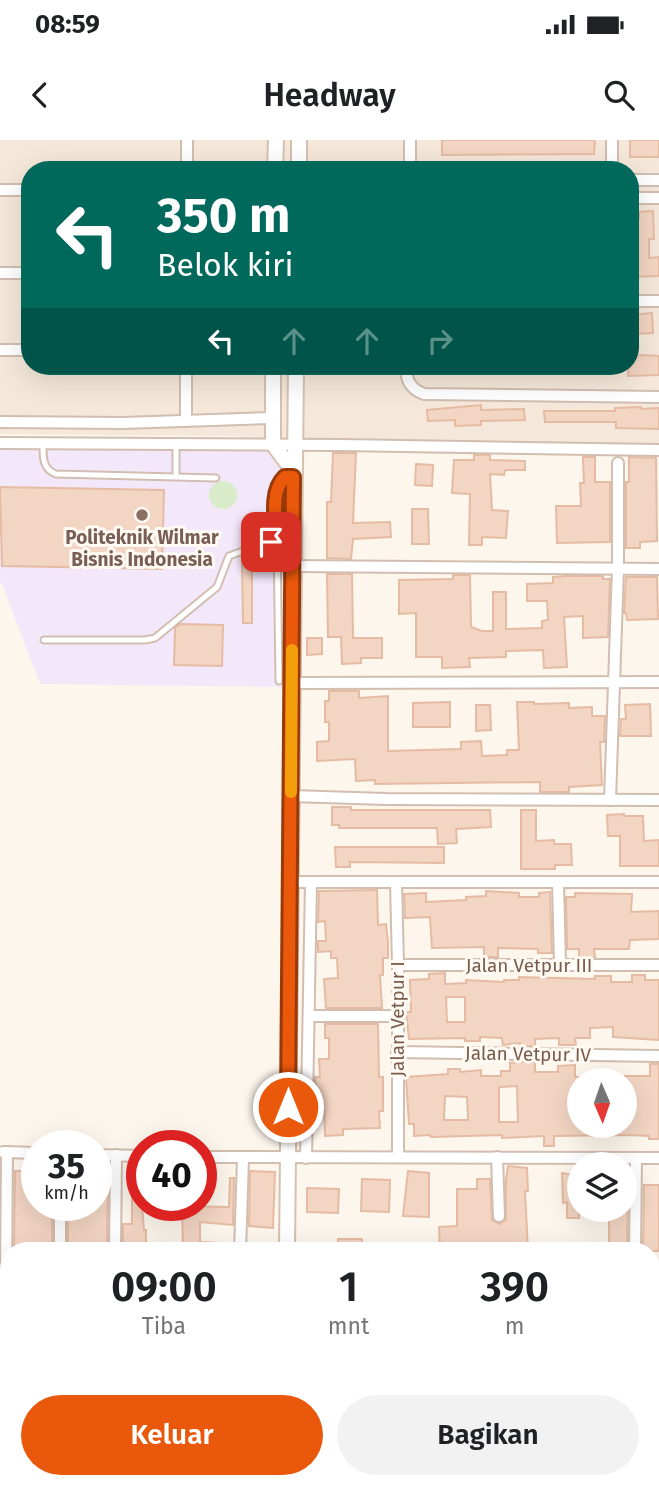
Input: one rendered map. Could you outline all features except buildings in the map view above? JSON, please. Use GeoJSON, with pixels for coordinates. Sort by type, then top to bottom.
{"type":"FeatureCollection","features":[{"type":"Feature","properties":{"kind":"street"},"geometry":{"type":"LineString","coordinates":[[187,140],[187,161]]}},
{"type":"Feature","properties":{"kind":"street"},"geometry":{"type":"LineString","coordinates":[[275,161],[276,140]]}},
{"type":"Feature","properties":{"kind":"street"},"geometry":{"type":"LineString","coordinates":[[299,140],[299,161]]}},
{"type":"Feature","properties":{"kind":"street"},"geometry":{"type":"LineString","coordinates":[[410,140],[410,161]]}},
{"type":"Feature","properties":{"kind":"street"},"geometry":{"type":"LineString","coordinates":[[612,140],[612,161]]}},
{"type":"Feature","properties":{"kind":"street"},"geometry":{"type":"LineString","coordinates":[[639,180],[659,180]]}},
{"type":"Feature","properties":{"kind":"street"},"geometry":{"type":"LineString","coordinates":[[0,190],[21,190]]}},
{"type":"Feature","properties":{"kind":"street"},"geometry":{"type":"LineString","coordinates":[[639,198],[659,198]]}},
{"type":"Feature","properties":{"kind":"street"},"geometry":{"type":"LineString","coordinates":[[0,272],[21,272]]}},
{"type":"Feature","properties":{"kind":"street"},"geometry":{"type":"LineString","coordinates":[[639,300],[659,301]]}},
{"type":"Feature","properties":{"kind":"street"},"geometry":{"type":"LineString","coordinates":[[0,350],[21,350]]}},
{"type":"Feature","properties":{"kind":"street"},"geometry":{"type":"LineString","coordinates":[[186,375],[186,421]]}},
{"type":"Feature","properties":{"kind":"street"},"geometry":{"type":"LineString","coordinates":[[273,375],[273,444],[293,474]]}},
{"type":"Feature","properties":{"kind":"street"},"geometry":{"type":"LineString","coordinates":[[287,1242],[291,796],[285,682],[293,566],[296,375]]}},
{"type":"Feature","properties":{"kind":"street"},"geometry":{"type":"LineString","coordinates":[[407,375],[412,387],[424,394],[659,397]]}},
{"type":"Feature","properties":{"kind":"street"},"geometry":{"type":"LineString","coordinates":[[0,422],[272,418]]}},
{"type":"Feature","properties":{"kind":"street"},"geometry":{"type":"LineString","coordinates":[[0,443],[659,450]]}},
{"type":"Feature","properties":{"kind":"street"},"geometry":{"type":"LineString","coordinates":[[610,800],[612,681],[618,568],[618,463]]}},
{"type":"Feature","properties":{"kind":"street"},"geometry":{"type":"LineString","coordinates":[[293,566],[659,569]]}},
{"type":"Feature","properties":{"kind":"street"},"geometry":{"type":"LineString","coordinates":[[285,682],[659,682]]}},
{"type":"Feature","properties":{"kind":"street"},"geometry":{"type":"LineString","coordinates":[[291,796],[659,800]]}},
{"type":"Feature","properties":{"kind":"street"},"geometry":{"type":"LineString","coordinates":[[290,882],[659,882]]}},
{"type":"Feature","properties":{"kind":"street"},"geometry":{"type":"LineString","coordinates":[[306,1158],[311,882]]}},
{"type":"Feature","properties":{"kind":"street","name":"Jalan Vetpur I"},"geometry":{"type":"LineString","coordinates":[[396,882],[398,1156]]}},
{"type":"Feature","properties":{"kind":"street"},"geometry":{"type":"LineString","coordinates":[[558,882],[560,965]]}},
{"type":"Feature","properties":{"kind":"street","name":"Jalan Vetpur III"},"geometry":{"type":"LineString","coordinates":[[398,965],[659,965]]}},
{"type":"Feature","properties":{"kind":"street"},"geometry":{"type":"LineString","coordinates":[[310,1016],[397,1016]]}},
{"type":"Feature","properties":{"kind":"street","name":"Jalan Vetpur IV"},"geometry":{"type":"LineString","coordinates":[[397,1052],[659,1056]]}},
{"type":"Feature","properties":{"kind":"street"},"geometry":{"type":"LineString","coordinates":[[112,1155],[126,1155]]}},
{"type":"Feature","properties":{"kind":"street"},"geometry":{"type":"LineString","coordinates":[[116,1155],[116,1242]]}},
{"type":"Feature","properties":{"kind":"street"},"geometry":{"type":"LineString","coordinates":[[217,1157],[567,1158]]}},
{"type":"Feature","properties":{"kind":"street"},"geometry":{"type":"LineString","coordinates":[[497,1157],[499,1216]]}},
{"type":"Feature","properties":{"kind":"street"},"geometry":{"type":"LineString","coordinates":[[3,1242],[4,1158]]}},
{"type":"Feature","properties":{"kind":"street"},"geometry":{"type":"LineString","coordinates":[[240,1242],[243,1158]]}},
{"type":"Feature","properties":{"kind":"street"},"geometry":{"type":"LineString","coordinates":[[637,1158],[659,1158]]}},
{"type":"Feature","properties":{"kind":"street"},"geometry":{"type":"LineString","coordinates":[[60,1221],[60,1242]]}},
{"type":"Feature","properties":{"kind":"street"},"geometry":{"type":"LineString","coordinates":[[635,1222],[635,1242]]}},
{"type":"Feature","properties":{"kind":"lane"},"geometry":{"type":"LineString","coordinates":[[44,443],[43,461],[50,472],[56,474],[216,478]]}},
{"type":"Feature","properties":{"kind":"lane"},"geometry":{"type":"LineString","coordinates":[[176,444],[176,476]]}},
{"type":"Feature","properties":{"kind":"lane"},"geometry":{"type":"LineString","coordinates":[[285,682],[275,509],[278,488],[285,477],[293,474]]}},
{"type":"Feature","properties":{"kind":"lane"},"geometry":{"type":"LineString","coordinates":[[44,640],[156,638],[217,587],[229,556],[277,539]]}},
{"type":"Feature","properties":{"kind":"shaded area"},"geometry":{"type":"Polygon","coordinates":[[[0,140],[659,140],[659,447],[357,445],[226,436],[0,434],[0,140]]]}},
{"type":"Feature","properties":{"kind":"shaded area","name":"Politeknik Wilmar Bisnis Indonesia"},"geometry":{"type":"Polygon","coordinates":[[[0,442],[284,446],[283,687],[40,684],[0,583],[0,442]]]}},
{"type":"Feature","properties":{"kind":"green space"},"geometry":{"type":"Polygon","coordinates":[[[223,481],[233,485],[237,495],[233,505],[223,509],[213,505],[209,495],[213,485],[223,481]]]}},
{"type":"Feature","properties":{"kind":"slow traffic"},"geometry":{"type":"LineString","coordinates":[[291,792],[292,650]]}},
{"type":"Feature","properties":{"kind":"place","name":"Politeknik Wilmar Bisnis Indonesia"},"geometry":{"type":"Point","coordinates":[142,515]}},
{"type":"Feature","properties":{"kind":"route"},"geometry":{"type":"LineString","coordinates":[[271,542],[277,539],[275,509],[280,482],[285,477],[293,477],[288,1107]]}}]}
